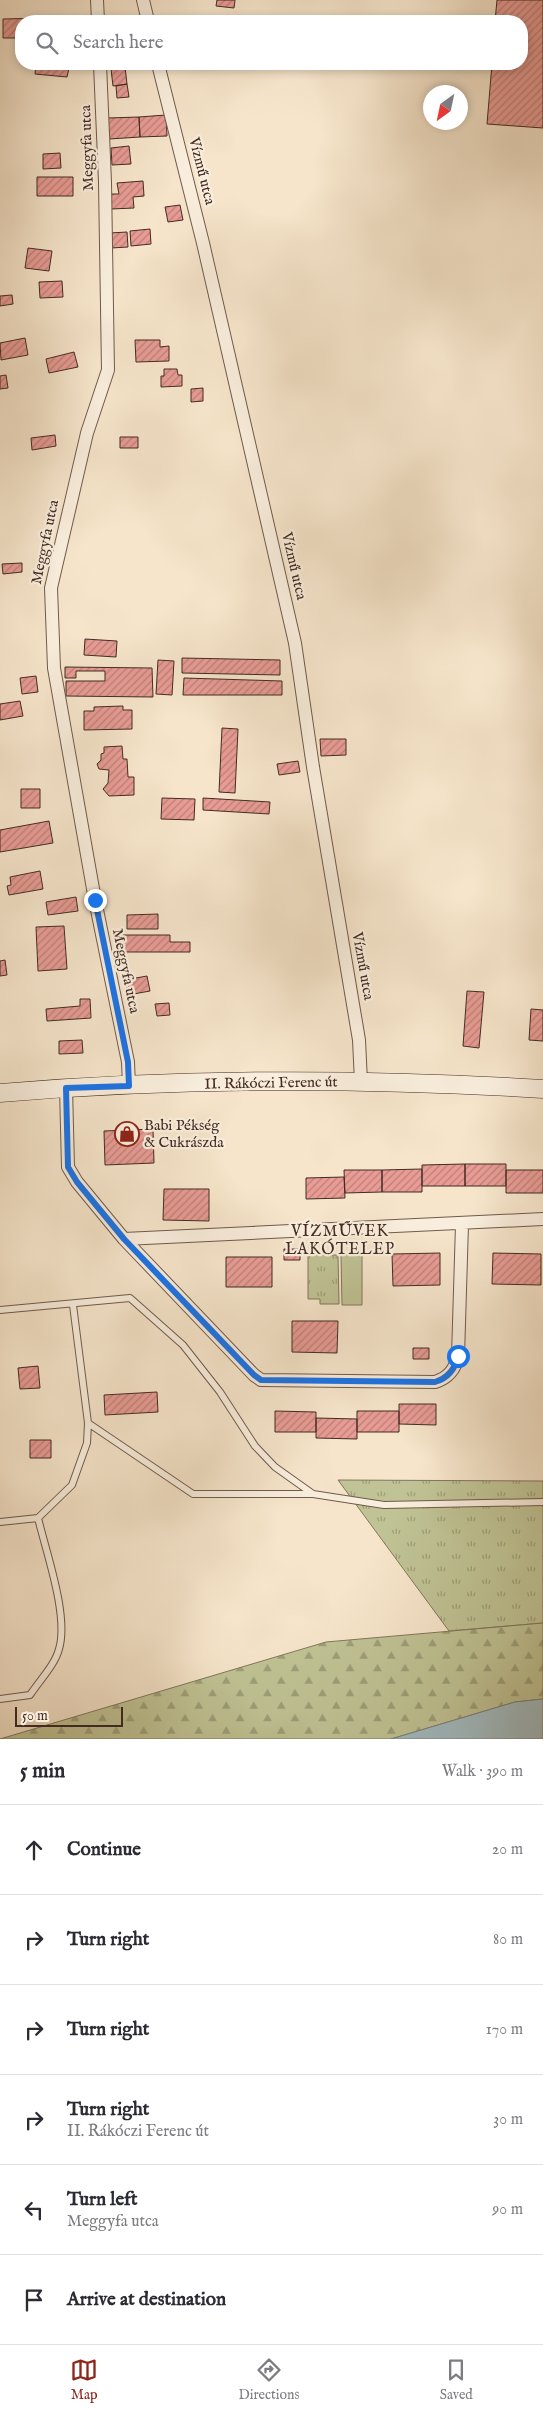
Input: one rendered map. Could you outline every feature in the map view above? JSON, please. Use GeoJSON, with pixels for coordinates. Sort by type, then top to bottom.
{"type":"FeatureCollection","features":[{"type":"Feature","properties":{"kind":"main road","name":"II. Rákóczi Ferenc út"},"geometry":{"type":"LineString","coordinates":[[0,1093],[129,1086],[361,1082],[543,1089]]}},
{"type":"Feature","properties":{"kind":"street"},"geometry":{"type":"LineString","coordinates":[[97,0],[98,15]]}},
{"type":"Feature","properties":{"kind":"street"},"geometry":{"type":"LineString","coordinates":[[143,0],[147,15]]}},
{"type":"Feature","properties":{"kind":"street","name":"Meggyfa utca"},"geometry":{"type":"LineString","coordinates":[[100,70],[105,182],[108,370],[87,433],[50,588],[54,668],[95,900],[128,1062],[129,1086]]}},
{"type":"Feature","properties":{"kind":"street","name":"Vízmű utca"},"geometry":{"type":"LineString","coordinates":[[160,70],[203,243],[295,644],[312,767],[359,1040],[361,1082]]}},
{"type":"Feature","properties":{"kind":"street"},"geometry":{"type":"LineString","coordinates":[[66,1088],[68,1167],[77,1182],[124,1239],[254,1375],[261,1380],[435,1382],[450,1374],[456,1366],[458,1356],[462,1224]]}},
{"type":"Feature","properties":{"kind":"street"},"geometry":{"type":"LineString","coordinates":[[124,1239],[543,1219]]}},
{"type":"Feature","properties":{"kind":"lane"},"geometry":{"type":"LineString","coordinates":[[0,1310],[73,1305],[130,1298],[183,1344],[220,1392],[255,1446],[268,1460],[313,1494]]}},
{"type":"Feature","properties":{"kind":"lane"},"geometry":{"type":"LineString","coordinates":[[0,1522],[38,1518],[72,1485],[86,1443],[88,1423],[73,1305]]}},
{"type":"Feature","properties":{"kind":"lane"},"geometry":{"type":"LineString","coordinates":[[88,1423],[193,1494],[313,1494],[384,1505],[543,1502]]}},
{"type":"Feature","properties":{"kind":"lane"},"geometry":{"type":"LineString","coordinates":[[0,1699],[30,1695],[59,1652],[62,1635],[59,1604],[38,1518]]}},
{"type":"Feature","properties":{"kind":"green space"},"geometry":{"type":"Polygon","coordinates":[[[362,1254],[362,1305],[342,1305],[341,1255],[362,1254]]]}},
{"type":"Feature","properties":{"kind":"green space"},"geometry":{"type":"Polygon","coordinates":[[[308,1255],[338,1255],[339,1304],[320,1304],[320,1299],[308,1299],[308,1255]]]}},
{"type":"Feature","properties":{"kind":"green space"},"geometry":{"type":"Polygon","coordinates":[[[338,1480],[543,1481],[543,1623],[449,1631],[338,1480]]]}},
{"type":"Feature","properties":{"kind":"green space"},"geometry":{"type":"Polygon","coordinates":[[[543,1623],[543,1699],[515,1702],[391,1739],[0,1739],[326,1642],[543,1623]]]}},
{"type":"Feature","properties":{"kind":"water"},"geometry":{"type":"Polygon","coordinates":[[[543,1699],[543,1739],[391,1739],[515,1702],[543,1699]]]}},
{"type":"Feature","properties":{"kind":"building"},"geometry":{"type":"Polygon","coordinates":[[[217,0],[235,0],[234,8],[216,6],[217,0]]]}},
{"type":"Feature","properties":{"kind":"building"},"geometry":{"type":"Polygon","coordinates":[[[497,0],[543,0],[543,128],[487,124],[492,70],[528,70],[528,15],[496,15],[497,0]]]}},
{"type":"Feature","properties":{"kind":"building"},"geometry":{"type":"Polygon","coordinates":[[[3,19],[15,19],[15,38],[3,38],[3,19]]]}},
{"type":"Feature","properties":{"kind":"building"},"geometry":{"type":"Polygon","coordinates":[[[35,70],[69,70],[67,77],[35,74],[35,70]]]}},
{"type":"Feature","properties":{"kind":"building"},"geometry":{"type":"Polygon","coordinates":[[[111,70],[125,70],[127,84],[113,86],[111,70]]]}},
{"type":"Feature","properties":{"kind":"building"},"geometry":{"type":"Polygon","coordinates":[[[127,84],[129,97],[117,98],[116,86],[127,84]]]}},
{"type":"Feature","properties":{"kind":"building"},"geometry":{"type":"Polygon","coordinates":[[[166,115],[167,136],[140,137],[139,117],[166,115]]]}},
{"type":"Feature","properties":{"kind":"building"},"geometry":{"type":"Polygon","coordinates":[[[139,117],[140,137],[109,139],[108,118],[139,117]]]}},
{"type":"Feature","properties":{"kind":"building"},"geometry":{"type":"Polygon","coordinates":[[[129,146],[131,164],[112,165],[111,148],[129,146]]]}},
{"type":"Feature","properties":{"kind":"building"},"geometry":{"type":"Polygon","coordinates":[[[60,153],[61,168],[43,169],[43,154],[60,153]]]}},
{"type":"Feature","properties":{"kind":"building"},"geometry":{"type":"Polygon","coordinates":[[[37,177],[73,177],[73,196],[37,196],[37,177]]]}},
{"type":"Feature","properties":{"kind":"building"},"geometry":{"type":"Polygon","coordinates":[[[143,181],[144,196],[133,197],[134,208],[111,209],[110,194],[119,194],[117,183],[143,181]]]}},
{"type":"Feature","properties":{"kind":"building"},"geometry":{"type":"Polygon","coordinates":[[[180,205],[183,220],[168,222],[165,207],[180,205]]]}},
{"type":"Feature","properties":{"kind":"building"},"geometry":{"type":"Polygon","coordinates":[[[150,229],[151,244],[131,246],[130,231],[150,229]]]}},
{"type":"Feature","properties":{"kind":"building"},"geometry":{"type":"Polygon","coordinates":[[[127,232],[128,247],[111,248],[110,233],[127,232]]]}},
{"type":"Feature","properties":{"kind":"building"},"geometry":{"type":"Polygon","coordinates":[[[28,248],[52,251],[49,271],[25,268],[28,248]]]}},
{"type":"Feature","properties":{"kind":"building"},"geometry":{"type":"Polygon","coordinates":[[[62,281],[63,297],[40,298],[39,282],[62,281]]]}},
{"type":"Feature","properties":{"kind":"building"},"geometry":{"type":"Polygon","coordinates":[[[12,295],[13,304],[0,306],[0,296],[12,295]]]}},
{"type":"Feature","properties":{"kind":"building"},"geometry":{"type":"Polygon","coordinates":[[[25,338],[28,355],[1,360],[0,343],[25,338]]]}},
{"type":"Feature","properties":{"kind":"building"},"geometry":{"type":"Polygon","coordinates":[[[135,340],[160,340],[160,347],[169,346],[169,361],[136,362],[135,340]]]}},
{"type":"Feature","properties":{"kind":"building"},"geometry":{"type":"Polygon","coordinates":[[[74,352],[78,367],[49,373],[46,359],[74,352]]]}},
{"type":"Feature","properties":{"kind":"building"},"geometry":{"type":"Polygon","coordinates":[[[164,369],[177,369],[178,375],[182,375],[182,386],[161,387],[161,376],[164,376],[164,369]]]}},
{"type":"Feature","properties":{"kind":"building"},"geometry":{"type":"Polygon","coordinates":[[[6,375],[8,388],[0,389],[0,376],[6,375]]]}},
{"type":"Feature","properties":{"kind":"building"},"geometry":{"type":"Polygon","coordinates":[[[203,388],[203,401],[191,402],[191,389],[203,388]]]}},
{"type":"Feature","properties":{"kind":"building"},"geometry":{"type":"Polygon","coordinates":[[[55,435],[56,446],[32,450],[31,438],[55,435]]]}},
{"type":"Feature","properties":{"kind":"building"},"geometry":{"type":"Polygon","coordinates":[[[120,437],[138,437],[138,448],[120,448],[120,437]]]}},
{"type":"Feature","properties":{"kind":"building"},"geometry":{"type":"Polygon","coordinates":[[[22,563],[22,572],[3,574],[2,564],[22,563]]]}},
{"type":"Feature","properties":{"kind":"building"},"geometry":{"type":"Polygon","coordinates":[[[85,639],[117,641],[116,657],[84,655],[85,639]]]}},
{"type":"Feature","properties":{"kind":"building"},"geometry":{"type":"Polygon","coordinates":[[[182,658],[280,660],[280,675],[182,673],[182,658]]]}},
{"type":"Feature","properties":{"kind":"building"},"geometry":{"type":"Polygon","coordinates":[[[158,660],[174,661],[172,695],[156,694],[158,660]]]}},
{"type":"Feature","properties":{"kind":"building"},"geometry":{"type":"Polygon","coordinates":[[[65,667],[152,668],[153,697],[66,696],[66,681],[105,681],[105,671],[76,671],[76,678],[65,678],[65,667]]]}},
{"type":"Feature","properties":{"kind":"building"},"geometry":{"type":"Polygon","coordinates":[[[36,676],[38,692],[22,694],[20,678],[36,676]]]}},
{"type":"Feature","properties":{"kind":"building"},"geometry":{"type":"Polygon","coordinates":[[[184,678],[282,681],[282,695],[183,695],[184,678]]]}},
{"type":"Feature","properties":{"kind":"building"},"geometry":{"type":"Polygon","coordinates":[[[20,701],[23,716],[0,720],[0,704],[20,701]]]}},
{"type":"Feature","properties":{"kind":"building"},"geometry":{"type":"Polygon","coordinates":[[[123,706],[123,710],[132,710],[132,729],[84,730],[84,711],[94,711],[94,707],[123,706]]]}},
{"type":"Feature","properties":{"kind":"building"},"geometry":{"type":"Polygon","coordinates":[[[222,728],[238,729],[235,793],[219,792],[222,728]]]}},
{"type":"Feature","properties":{"kind":"building"},"geometry":{"type":"Polygon","coordinates":[[[320,739],[346,739],[346,755],[321,756],[320,739]]]}},
{"type":"Feature","properties":{"kind":"building"},"geometry":{"type":"Polygon","coordinates":[[[122,746],[123,759],[127,759],[128,777],[134,777],[134,795],[109,796],[103,789],[108,783],[109,770],[99,769],[97,764],[101,760],[101,754],[104,753],[104,747],[122,746]]]}},
{"type":"Feature","properties":{"kind":"building"},"geometry":{"type":"Polygon","coordinates":[[[298,761],[300,772],[279,775],[277,764],[298,761]]]}},
{"type":"Feature","properties":{"kind":"building"},"geometry":{"type":"Polygon","coordinates":[[[21,789],[40,789],[40,808],[21,808],[21,789]]]}},
{"type":"Feature","properties":{"kind":"building"},"geometry":{"type":"Polygon","coordinates":[[[162,798],[195,799],[194,820],[161,819],[162,798]]]}},
{"type":"Feature","properties":{"kind":"building"},"geometry":{"type":"Polygon","coordinates":[[[203,798],[270,802],[269,814],[203,810],[203,798]]]}},
{"type":"Feature","properties":{"kind":"building"},"geometry":{"type":"Polygon","coordinates":[[[49,821],[53,843],[0,852],[0,830],[49,821]]]}},
{"type":"Feature","properties":{"kind":"building"},"geometry":{"type":"Polygon","coordinates":[[[40,871],[43,889],[9,895],[7,886],[11,885],[10,877],[40,871]]]}},
{"type":"Feature","properties":{"kind":"building"},"geometry":{"type":"Polygon","coordinates":[[[76,897],[78,911],[48,915],[46,902],[76,897]]]}},
{"type":"Feature","properties":{"kind":"building"},"geometry":{"type":"Polygon","coordinates":[[[158,914],[158,929],[127,929],[127,915],[158,914]]]}},
{"type":"Feature","properties":{"kind":"building"},"geometry":{"type":"Polygon","coordinates":[[[64,926],[67,969],[38,971],[36,927],[64,926]]]}},
{"type":"Feature","properties":{"kind":"building"},"geometry":{"type":"Polygon","coordinates":[[[121,935],[170,935],[170,942],[190,942],[190,952],[122,952],[121,935]]]}},
{"type":"Feature","properties":{"kind":"building"},"geometry":{"type":"Polygon","coordinates":[[[5,960],[7,975],[0,976],[0,961],[5,960]]]}},
{"type":"Feature","properties":{"kind":"building"},"geometry":{"type":"Polygon","coordinates":[[[147,976],[150,991],[128,995],[125,980],[147,976]]]}},
{"type":"Feature","properties":{"kind":"building"},"geometry":{"type":"Polygon","coordinates":[[[467,991],[484,992],[479,1048],[463,1046],[467,991]]]}},
{"type":"Feature","properties":{"kind":"building"},"geometry":{"type":"Polygon","coordinates":[[[80,999],[90,999],[91,1018],[47,1021],[46,1009],[80,1006],[80,999]]]}},
{"type":"Feature","properties":{"kind":"building"},"geometry":{"type":"Polygon","coordinates":[[[169,1003],[170,1015],[157,1016],[155,1004],[169,1003]]]}},
{"type":"Feature","properties":{"kind":"building"},"geometry":{"type":"Polygon","coordinates":[[[531,1009],[543,1010],[543,1041],[529,1040],[531,1009]]]}},
{"type":"Feature","properties":{"kind":"building"},"geometry":{"type":"Polygon","coordinates":[[[82,1040],[83,1053],[59,1054],[59,1041],[82,1040]]]}},
{"type":"Feature","properties":{"kind":"building"},"geometry":{"type":"Polygon","coordinates":[[[153,1129],[154,1163],[105,1165],[104,1131],[153,1129]]]}},
{"type":"Feature","properties":{"kind":"building"},"geometry":{"type":"Polygon","coordinates":[[[465,1164],[506,1164],[506,1186],[465,1186],[465,1164]]]}},
{"type":"Feature","properties":{"kind":"building"},"geometry":{"type":"Polygon","coordinates":[[[465,1164],[465,1186],[422,1186],[422,1165],[465,1164]]]}},
{"type":"Feature","properties":{"kind":"building"},"geometry":{"type":"Polygon","coordinates":[[[422,1169],[422,1192],[382,1192],[382,1170],[422,1169]]]}},
{"type":"Feature","properties":{"kind":"building"},"geometry":{"type":"Polygon","coordinates":[[[344,1170],[382,1170],[382,1192],[345,1193],[344,1170]]]}},
{"type":"Feature","properties":{"kind":"building"},"geometry":{"type":"Polygon","coordinates":[[[506,1170],[543,1170],[543,1193],[506,1193],[506,1170]]]}},
{"type":"Feature","properties":{"kind":"building"},"geometry":{"type":"Polygon","coordinates":[[[344,1177],[345,1198],[306,1199],[306,1178],[344,1177]]]}},
{"type":"Feature","properties":{"kind":"building"},"geometry":{"type":"Polygon","coordinates":[[[164,1189],[209,1189],[209,1221],[163,1220],[164,1189]]]}},
{"type":"Feature","properties":{"kind":"building"},"geometry":{"type":"Polygon","coordinates":[[[284,1249],[300,1249],[300,1260],[284,1260],[284,1249]]]}},
{"type":"Feature","properties":{"kind":"building"},"geometry":{"type":"Polygon","coordinates":[[[440,1253],[440,1285],[393,1286],[392,1254],[440,1253]]]}},
{"type":"Feature","properties":{"kind":"building"},"geometry":{"type":"Polygon","coordinates":[[[493,1253],[541,1254],[541,1285],[492,1284],[493,1253]]]}},
{"type":"Feature","properties":{"kind":"building"},"geometry":{"type":"Polygon","coordinates":[[[226,1257],[272,1257],[272,1287],[226,1287],[226,1257]]]}},
{"type":"Feature","properties":{"kind":"building"},"geometry":{"type":"Polygon","coordinates":[[[292,1321],[338,1321],[337,1353],[292,1352],[292,1321]]]}},
{"type":"Feature","properties":{"kind":"building"},"geometry":{"type":"Polygon","coordinates":[[[413,1348],[429,1348],[429,1359],[413,1359],[413,1348]]]}},
{"type":"Feature","properties":{"kind":"building"},"geometry":{"type":"Polygon","coordinates":[[[38,1366],[40,1388],[20,1389],[18,1368],[38,1366]]]}},
{"type":"Feature","properties":{"kind":"building"},"geometry":{"type":"Polygon","coordinates":[[[157,1392],[158,1412],[105,1415],[104,1395],[157,1392]]]}},
{"type":"Feature","properties":{"kind":"building"},"geometry":{"type":"Polygon","coordinates":[[[399,1404],[436,1404],[436,1425],[399,1424],[399,1404]]]}},
{"type":"Feature","properties":{"kind":"building"},"geometry":{"type":"Polygon","coordinates":[[[275,1411],[316,1412],[316,1432],[275,1432],[275,1411]]]}},
{"type":"Feature","properties":{"kind":"building"},"geometry":{"type":"Polygon","coordinates":[[[357,1411],[399,1411],[399,1432],[357,1432],[357,1411]]]}},
{"type":"Feature","properties":{"kind":"building"},"geometry":{"type":"Polygon","coordinates":[[[316,1418],[357,1419],[357,1439],[316,1438],[316,1418]]]}},
{"type":"Feature","properties":{"kind":"building"},"geometry":{"type":"Polygon","coordinates":[[[30,1440],[51,1440],[51,1458],[30,1458],[30,1440]]]}},
{"type":"Feature","properties":{"kind":"place","name":"Babi Pékség & Cukrászda"},"geometry":{"type":"Point","coordinates":[127,1134]}},
{"type":"Feature","properties":{"kind":"district","name":"VÍZMŰVEK LAKÓTELEP"},"geometry":{"type":"Point","coordinates":[340,1241]}},
{"type":"Feature","properties":{"kind":"route"},"geometry":{"type":"LineString","coordinates":[[95,900],[128,1062],[129,1086],[66,1088],[68,1167],[77,1182],[124,1239],[254,1375],[261,1380],[435,1382],[450,1374],[456,1366],[458,1356]]}}]}
